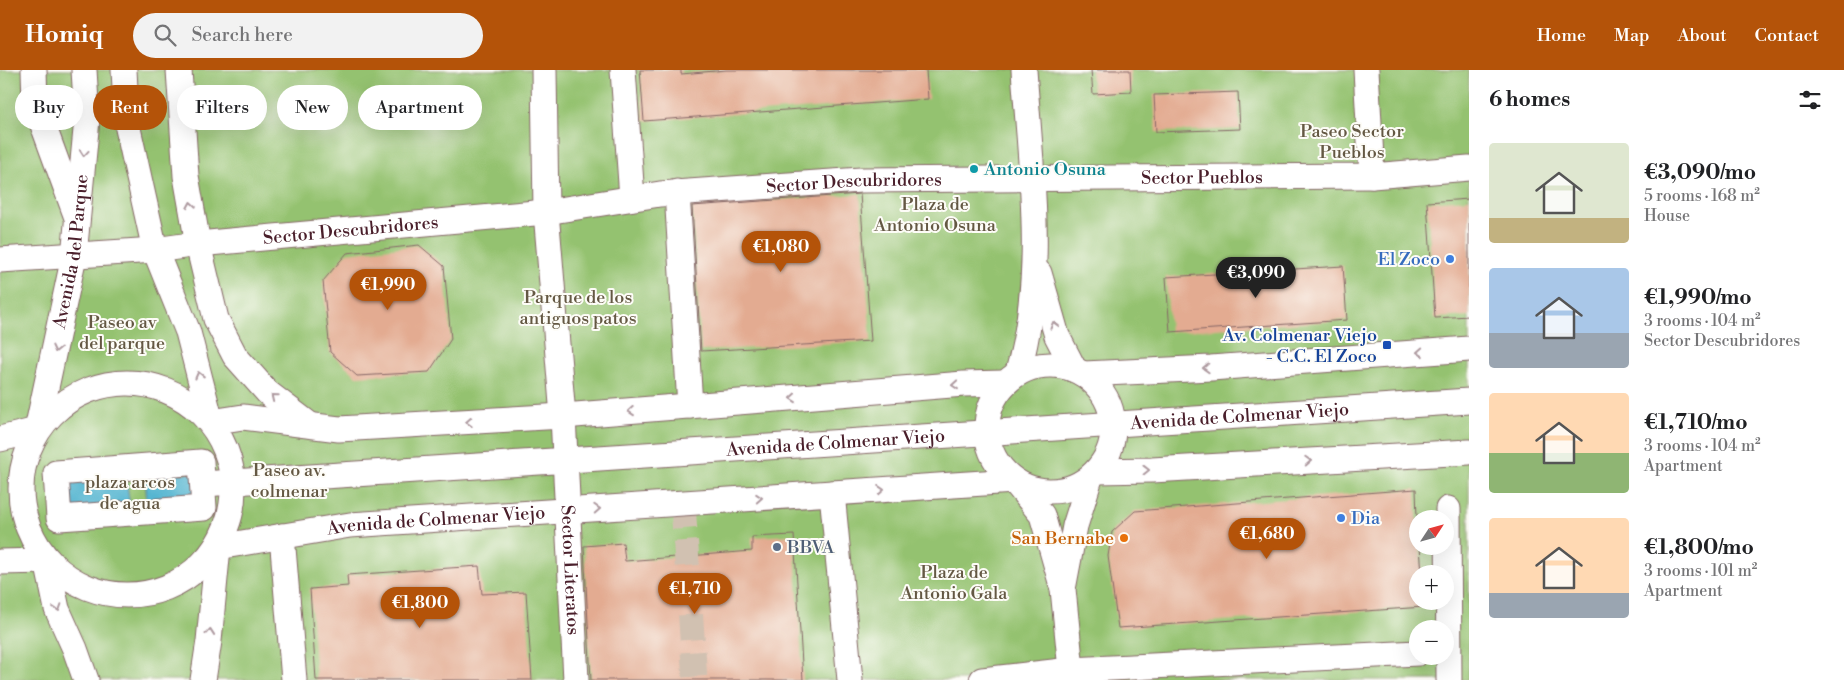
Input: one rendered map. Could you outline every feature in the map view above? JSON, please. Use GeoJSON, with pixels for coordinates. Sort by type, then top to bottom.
{"type":"FeatureCollection","features":[{"type":"Feature","properties":{"kind":"street"},"geometry":{"type":"LineString","coordinates":[[34,70],[35,103],[78,221]]}},
{"type":"Feature","properties":{"kind":"street","name":"Avenida del Parque"},"geometry":{"type":"LineString","coordinates":[[37,430],[57,345],[74,256],[88,119],[84,70]]}},
{"type":"Feature","properties":{"kind":"street"},"geometry":{"type":"LineString","coordinates":[[124,70],[127,124],[155,250],[188,332],[211,422],[227,450],[234,482],[231,516],[218,547],[209,640],[202,680]]}},
{"type":"Feature","properties":{"kind":"street"},"geometry":{"type":"LineString","coordinates":[[179,70],[186,176],[198,244],[216,318],[235,356],[268,394],[312,427]]}},
{"type":"Feature","properties":{"kind":"street"},"geometry":{"type":"LineString","coordinates":[[544,70],[546,212],[565,460]]}},
{"type":"Feature","properties":{"kind":"street"},"geometry":{"type":"LineString","coordinates":[[623,70],[632,198]]}},
{"type":"Feature","properties":{"kind":"street"},"geometry":{"type":"LineString","coordinates":[[1024,70],[1036,263],[1027,342],[1011,378],[990,405],[986,431],[990,451],[1000,468],[1014,481],[1042,514],[1063,589],[1072,675]]}},
{"type":"Feature","properties":{"kind":"street"},"geometry":{"type":"LineString","coordinates":[[1366,70],[1372,176]]}},
{"type":"Feature","properties":{"kind":"street","name":"Sector Pueblos"},"geometry":{"type":"LineString","coordinates":[[1032,180],[1372,176],[1469,168]]}},
{"type":"Feature","properties":{"kind":"street","name":"Sector Descubridores"},"geometry":{"type":"LineString","coordinates":[[0,260],[155,250],[198,244],[546,212],[676,192],[861,180],[1032,180]]}},
{"type":"Feature","properties":{"kind":"street"},"geometry":{"type":"LineString","coordinates":[[676,192],[690,406]]}},
{"type":"Feature","properties":{"kind":"street"},"geometry":{"type":"LineString","coordinates":[[1014,481],[1033,490],[1053,492],[1073,488],[1093,474],[1107,457],[1112,441],[1113,424],[1109,404],[1099,388],[1079,372],[1057,336],[1036,263]]}},
{"type":"Feature","properties":{"kind":"street"},"geometry":{"type":"LineString","coordinates":[[10,494],[37,430],[54,412],[79,392],[114,382],[150,384],[181,396],[211,422],[243,417],[339,429],[563,416],[964,384],[1011,378],[1036,365],[1055,364],[1079,372],[1221,367],[1469,349]]}},
{"type":"Feature","properties":{"kind":"street","name":"Avenida de Colmenar Viejo"},"geometry":{"type":"LineString","coordinates":[[203,484],[986,431],[1469,402]]}},
{"type":"Feature","properties":{"kind":"street"},"geometry":{"type":"LineString","coordinates":[[0,439],[37,430]]}},
{"type":"Feature","properties":{"kind":"street"},"geometry":{"type":"LineString","coordinates":[[1093,474],[1469,452]]}},
{"type":"Feature","properties":{"kind":"street","name":"Sector Literatos"},"geometry":{"type":"LineString","coordinates":[[565,460],[566,511],[576,680]]}},
{"type":"Feature","properties":{"kind":"street"},"geometry":{"type":"LineString","coordinates":[[201,462],[203,484],[204,508],[59,518],[56,473],[201,462]]}},
{"type":"Feature","properties":{"kind":"street"},"geometry":{"type":"LineString","coordinates":[[1063,589],[1075,526],[1093,474]]}},
{"type":"Feature","properties":{"kind":"street","name":"Avenida de Colmenar Viejo"},"geometry":{"type":"LineString","coordinates":[[218,547],[350,525],[1014,481]]}},
{"type":"Feature","properties":{"kind":"street"},"geometry":{"type":"LineString","coordinates":[[10,494],[57,492]]}},
{"type":"Feature","properties":{"kind":"street"},"geometry":{"type":"LineString","coordinates":[[832,493],[850,680]]}},
{"type":"Feature","properties":{"kind":"street"},"geometry":{"type":"LineString","coordinates":[[10,494],[34,541],[47,560],[91,590],[135,596],[172,587],[199,569],[218,547]]}},
{"type":"Feature","properties":{"kind":"street"},"geometry":{"type":"LineString","coordinates":[[1446,620],[1448,508]]}},
{"type":"Feature","properties":{"kind":"street"},"geometry":{"type":"LineString","coordinates":[[282,536],[294,680]]}},
{"type":"Feature","properties":{"kind":"street"},"geometry":{"type":"LineString","coordinates":[[0,562],[47,560]]}},
{"type":"Feature","properties":{"kind":"street"},"geometry":{"type":"LineString","coordinates":[[47,560],[57,608],[76,649],[86,680]]}},
{"type":"Feature","properties":{"kind":"street"},"geometry":{"type":"LineString","coordinates":[[982,680],[1409,654]]}},
{"type":"Feature","properties":{"kind":"street"},"geometry":{"type":"LineString","coordinates":[[1447,665],[1449,680]]}},
{"type":"Feature","properties":{"kind":"green space"},"geometry":{"type":"Polygon","coordinates":[[[0,70],[1469,70],[1469,680],[0,680],[0,70]]]}},
{"type":"Feature","properties":{"kind":"water"},"geometry":{"type":"Polygon","coordinates":[[[194,473],[196,502],[147,505],[145,475],[194,473]]]}},
{"type":"Feature","properties":{"kind":"water"},"geometry":{"type":"Polygon","coordinates":[[[126,476],[130,507],[67,511],[63,482],[126,476]]]}},
{"type":"Feature","properties":{"kind":"building"},"geometry":{"type":"Polygon","coordinates":[[[640,70],[681,70],[681,74],[726,70],[926,70],[928,99],[644,121],[640,70]]]}},
{"type":"Feature","properties":{"kind":"building"},"geometry":{"type":"Polygon","coordinates":[[[1091,70],[1130,70],[1131,92],[1093,94],[1091,70]]]}},
{"type":"Feature","properties":{"kind":"building"},"geometry":{"type":"Polygon","coordinates":[[[1238,92],[1240,129],[1156,132],[1154,95],[1238,92]]]}},
{"type":"Feature","properties":{"kind":"building"},"geometry":{"type":"Polygon","coordinates":[[[860,194],[871,341],[701,351],[692,206],[860,194]]]}},
{"type":"Feature","properties":{"kind":"building","name":"El Zoco"},"geometry":{"type":"Polygon","coordinates":[[[1469,199],[1469,316],[1435,318],[1427,202],[1469,199]]]}},
{"type":"Feature","properties":{"kind":"building"},"geometry":{"type":"Polygon","coordinates":[[[419,245],[444,266],[451,339],[429,372],[357,376],[330,352],[323,281],[347,253],[419,245]]]}},
{"type":"Feature","properties":{"kind":"building"},"geometry":{"type":"Polygon","coordinates":[[[1343,266],[1347,320],[1170,332],[1166,277],[1343,266]]]}},
{"type":"Feature","properties":{"kind":"building"},"geometry":{"type":"Polygon","coordinates":[[[1416,489],[1417,510],[1409,510],[1409,555],[1421,555],[1421,565],[1409,565],[1409,608],[1118,628],[1108,556],[1112,532],[1135,511],[1416,489]]]}},
{"type":"Feature","properties":{"kind":"building"},"geometry":{"type":"Polygon","coordinates":[[[794,535],[803,680],[591,680],[584,546],[623,543],[625,561],[752,551],[752,537],[794,535]]]}},
{"type":"Feature","properties":{"kind":"building"},"geometry":{"type":"Polygon","coordinates":[[[479,566],[482,594],[526,592],[532,680],[316,680],[310,589],[348,586],[347,575],[479,566]]]}},
{"type":"Feature","properties":{"kind":"tunnel"},"geometry":{"type":"LineString","coordinates":[[683,504],[695,680]]}},
{"type":"Feature","properties":{"kind":"place","name":"Antonio Osuna"},"geometry":{"type":"Point","coordinates":[974,169]}},
{"type":"Feature","properties":{"kind":"place","name":"El Zoco"},"geometry":{"type":"Point","coordinates":[1450,259]}},
{"type":"Feature","properties":{"kind":"place","name":"Av. Colmenar Viejo - C.C. El Zoco"},"geometry":{"type":"Point","coordinates":[1387,345]}},
{"type":"Feature","properties":{"kind":"place","name":"Dia"},"geometry":{"type":"Point","coordinates":[1341,518]}},
{"type":"Feature","properties":{"kind":"place","name":"San Bernabe"},"geometry":{"type":"Point","coordinates":[1124,538]}},
{"type":"Feature","properties":{"kind":"place","name":"BBVA"},"geometry":{"type":"Point","coordinates":[777,547]}},
{"type":"Feature","properties":{"kind":"park label","name":"Paseo Sector Pueblos"},"geometry":{"type":"Point","coordinates":[1352,141]}},
{"type":"Feature","properties":{"kind":"park label","name":"Plaza de Antonio Osuna"},"geometry":{"type":"Point","coordinates":[935,214]}},
{"type":"Feature","properties":{"kind":"park label","name":"Parque de los antiguos patos"},"geometry":{"type":"Point","coordinates":[578,307]}},
{"type":"Feature","properties":{"kind":"park label","name":"Paseo av del parque"},"geometry":{"type":"Point","coordinates":[122,332]}},
{"type":"Feature","properties":{"kind":"park label","name":"Paseo av. colmenar"},"geometry":{"type":"Point","coordinates":[289,480]}},
{"type":"Feature","properties":{"kind":"park label","name":"plaza arcos de agua"},"geometry":{"type":"Point","coordinates":[130,492]}},
{"type":"Feature","properties":{"kind":"park label","name":"Plaza de Antonio Gala"},"geometry":{"type":"Point","coordinates":[954,582]}}]}
